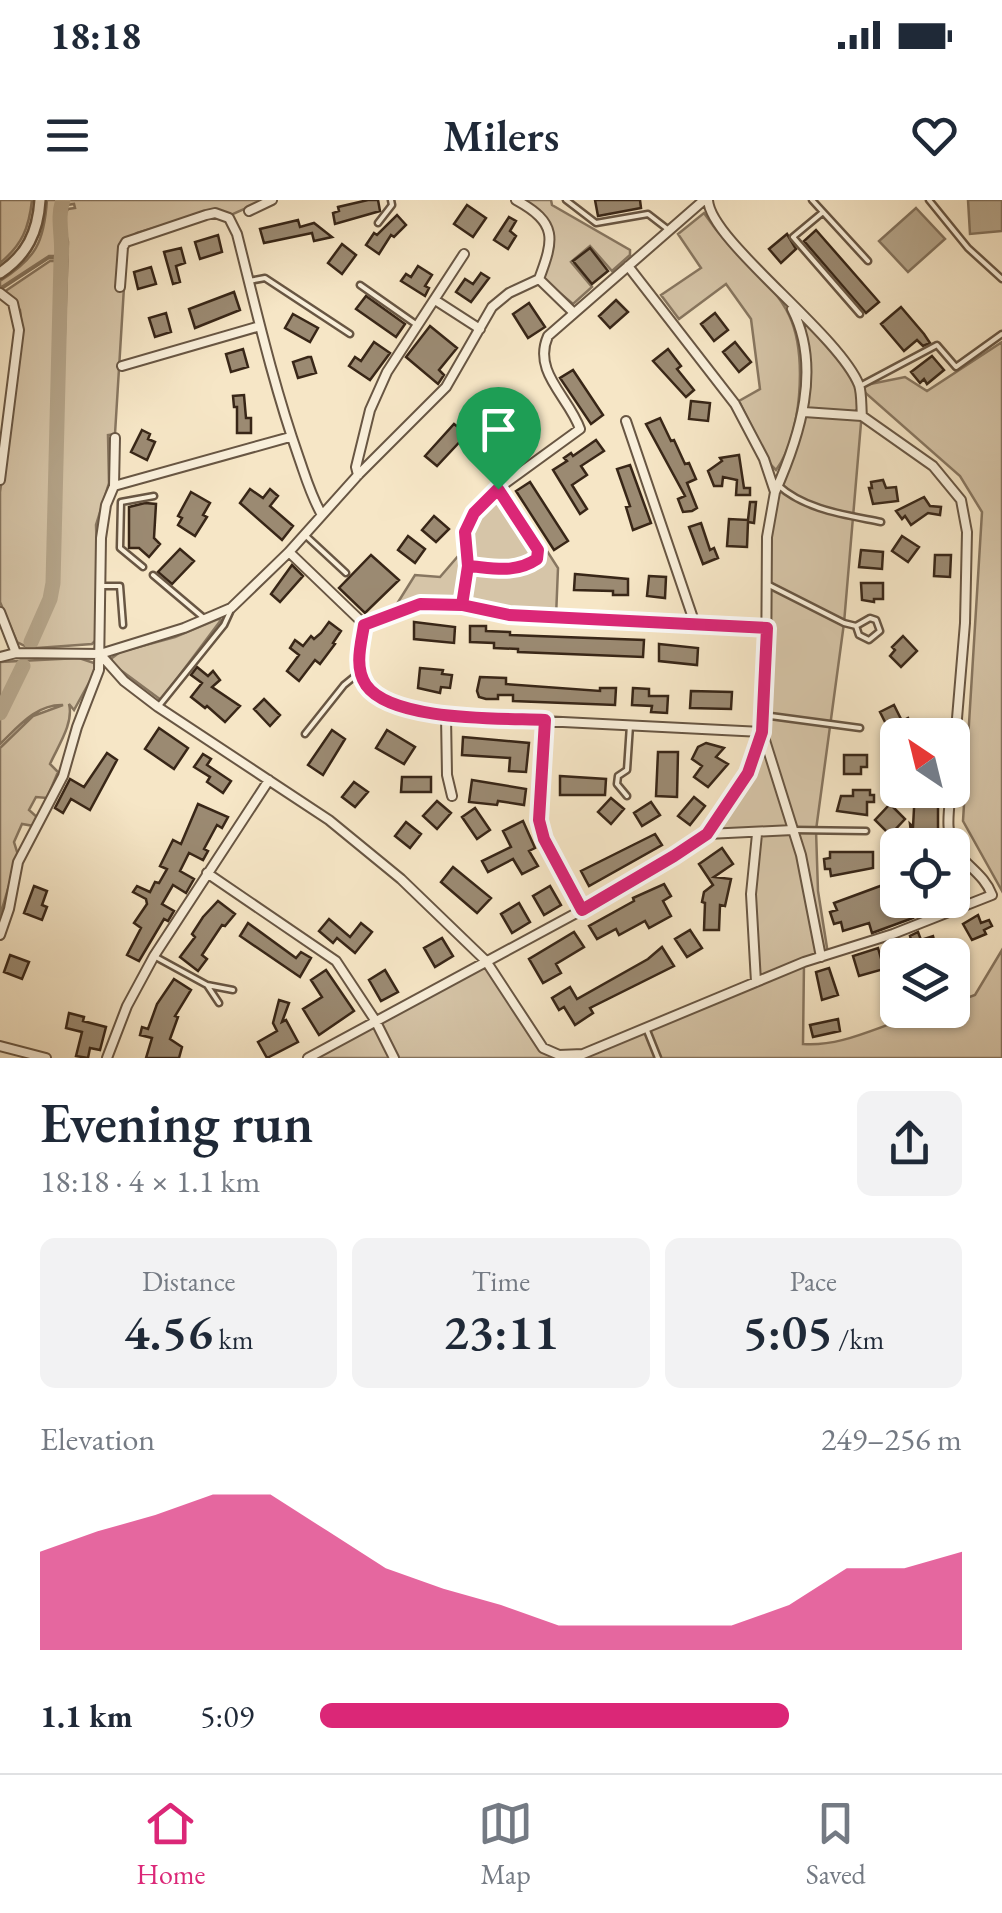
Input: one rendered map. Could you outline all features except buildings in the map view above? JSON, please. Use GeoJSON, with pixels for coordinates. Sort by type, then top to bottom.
{"type":"FeatureCollection","features":[{"type":"Feature","properties":{"kind":"street"},"geometry":{"type":"LineString","coordinates":[[0,273],[32,240],[40,200]]}},
{"type":"Feature","properties":{"kind":"street"},"geometry":{"type":"LineString","coordinates":[[250,211],[272,200]]}},
{"type":"Feature","properties":{"kind":"street"},"geometry":{"type":"LineString","coordinates":[[0,657],[16,653],[100,654],[232,608],[446,387],[496,303],[539,279],[552,247],[550,230],[532,208],[516,200]]}},
{"type":"Feature","properties":{"kind":"street"},"geometry":{"type":"LineString","coordinates":[[462,605],[468,566],[464,540],[468,523],[498,489],[580,429],[545,368],[542,354],[548,336],[706,200],[715,221],[813,323],[860,386],[862,416]]}},
{"type":"Feature","properties":{"kind":"street"},"geometry":{"type":"LineString","coordinates":[[120,287],[126,242],[216,213],[229,218],[290,437],[310,494],[322,515]]}},
{"type":"Feature","properties":{"kind":"street"},"geometry":{"type":"LineString","coordinates":[[358,475],[356,467],[370,410],[387,372],[464,254]]}},
{"type":"Feature","properties":{"kind":"street"},"geometry":{"type":"LineString","coordinates":[[628,266],[734,404],[777,488]]}},
{"type":"Feature","properties":{"kind":"street"},"geometry":{"type":"LineString","coordinates":[[539,279],[574,313]]}},
{"type":"Feature","properties":{"kind":"street"},"geometry":{"type":"LineString","coordinates":[[0,293],[17,310],[19,330],[0,480]]}},
{"type":"Feature","properties":{"kind":"street"},"geometry":{"type":"LineString","coordinates":[[434,300],[480,329]]}},
{"type":"Feature","properties":{"kind":"street"},"geometry":{"type":"LineString","coordinates":[[308,1058],[674,856],[707,834],[748,773],[762,732],[769,585],[767,537],[777,488],[804,412],[803,343],[789,302]]}},
{"type":"Feature","properties":{"kind":"street"},"geometry":{"type":"LineString","coordinates":[[122,366],[260,326]]}},
{"type":"Feature","properties":{"kind":"street"},"geometry":{"type":"LineString","coordinates":[[804,412],[862,416],[933,466],[955,490],[964,510],[967,532],[966,623],[957,718]]}},
{"type":"Feature","properties":{"kind":"street"},"geometry":{"type":"LineString","coordinates":[[626,421],[695,624]]}},
{"type":"Feature","properties":{"kind":"street"},"geometry":{"type":"LineString","coordinates":[[114,486],[290,437]]}},
{"type":"Feature","properties":{"kind":"street"},"geometry":{"type":"LineString","coordinates":[[0,935],[10,909],[18,862],[63,776],[98,674],[101,538],[114,486],[115,438]]}},
{"type":"Feature","properties":{"kind":"street"},"geometry":{"type":"LineString","coordinates":[[289,552],[364,625]]}},
{"type":"Feature","properties":{"kind":"street"},"geometry":{"type":"LineString","coordinates":[[364,625],[420,604],[462,605],[509,615],[767,628]]}},
{"type":"Feature","properties":{"kind":"street"},"geometry":{"type":"LineString","coordinates":[[0,612],[16,653]]}},
{"type":"Feature","properties":{"kind":"street"},"geometry":{"type":"LineString","coordinates":[[364,625],[360,672],[368,687],[383,698],[422,712],[762,732]]}},
{"type":"Feature","properties":{"kind":"street"},"geometry":{"type":"LineString","coordinates":[[100,654],[124,681],[158,707],[329,820],[401,878],[486,962],[516,1005],[530,1034],[550,1052],[568,1056],[583,1054],[820,956],[893,934],[992,895],[986,882],[951,841],[949,808]]}},
{"type":"Feature","properties":{"kind":"street"},"geometry":{"type":"LineString","coordinates":[[446,716],[447,775],[452,796]]}},
{"type":"Feature","properties":{"kind":"street"},"geometry":{"type":"LineString","coordinates":[[545,720],[539,820],[544,839],[582,910]]}},
{"type":"Feature","properties":{"kind":"street"},"geometry":{"type":"LineString","coordinates":[[762,732],[803,863],[820,956]]}},
{"type":"Feature","properties":{"kind":"street"},"geometry":{"type":"LineString","coordinates":[[110,1056],[128,1006],[154,956],[270,780]]}},
{"type":"Feature","properties":{"kind":"street"},"geometry":{"type":"LineString","coordinates":[[707,834],[793,830]]}},
{"type":"Feature","properties":{"kind":"street"},"geometry":{"type":"LineString","coordinates":[[756,982],[751,894],[757,834]]}},
{"type":"Feature","properties":{"kind":"street"},"geometry":{"type":"LineString","coordinates":[[207,873],[336,961],[394,1058]]}},
{"type":"Feature","properties":{"kind":"street"},"geometry":{"type":"LineString","coordinates":[[0,1046],[46,1058]]}},
{"type":"Feature","properties":{"kind":"lane"},"geometry":{"type":"LineString","coordinates":[[378,222],[391,200]]}},
{"type":"Feature","properties":{"kind":"lane"},"geometry":{"type":"LineString","coordinates":[[566,200],[596,223],[648,214],[670,231]]}},
{"type":"Feature","properties":{"kind":"lane"},"geometry":{"type":"LineString","coordinates":[[812,200],[868,261]]}},
{"type":"Feature","properties":{"kind":"lane"},"geometry":{"type":"LineString","coordinates":[[929,200],[968,248],[1002,279]]}},
{"type":"Feature","properties":{"kind":"lane"},"geometry":{"type":"LineString","coordinates":[[823,212],[793,237],[860,314]]}},
{"type":"Feature","properties":{"kind":"lane"},"geometry":{"type":"LineString","coordinates":[[249,281],[265,278],[350,334]]}},
{"type":"Feature","properties":{"kind":"lane"},"geometry":{"type":"LineString","coordinates":[[360,285],[417,325]]}},
{"type":"Feature","properties":{"kind":"lane"},"geometry":{"type":"LineString","coordinates":[[860,386],[937,346],[956,367],[1002,334]]}},
{"type":"Feature","properties":{"kind":"lane"},"geometry":{"type":"LineString","coordinates":[[777,488],[809,504],[882,522]]}},
{"type":"Feature","properties":{"kind":"lane"},"geometry":{"type":"LineString","coordinates":[[468,566],[510,570],[524,568],[537,559],[538,550],[498,489]]}},
{"type":"Feature","properties":{"kind":"lane"},"geometry":{"type":"LineString","coordinates":[[108,501],[154,496]]}},
{"type":"Feature","properties":{"kind":"lane"},"geometry":{"type":"LineString","coordinates":[[121,502],[120,548],[143,567]]}},
{"type":"Feature","properties":{"kind":"lane"},"geometry":{"type":"LineString","coordinates":[[304,534],[346,572]]}},
{"type":"Feature","properties":{"kind":"lane"},"geometry":{"type":"LineString","coordinates":[[153,575],[205,619]]}},
{"type":"Feature","properties":{"kind":"lane"},"geometry":{"type":"LineString","coordinates":[[769,585],[844,624],[856,626],[870,618],[876,620],[880,631],[869,640],[859,635],[856,626]]}},
{"type":"Feature","properties":{"kind":"lane"},"geometry":{"type":"LineString","coordinates":[[101,586],[120,586],[123,625]]}},
{"type":"Feature","properties":{"kind":"lane"},"geometry":{"type":"LineString","coordinates":[[158,707],[224,625],[232,608]]}},
{"type":"Feature","properties":{"kind":"lane"},"geometry":{"type":"LineString","coordinates":[[305,734],[344,685],[360,672]]}},
{"type":"Feature","properties":{"kind":"lane"},"geometry":{"type":"LineString","coordinates":[[763,715],[860,728]]}},
{"type":"Feature","properties":{"kind":"lane"},"geometry":{"type":"LineString","coordinates":[[627,796],[617,784],[618,776],[627,770],[630,725]]}},
{"type":"Feature","properties":{"kind":"lane"},"geometry":{"type":"LineString","coordinates":[[793,830],[866,831]]}},
{"type":"Feature","properties":{"kind":"lane"},"geometry":{"type":"LineString","coordinates":[[154,956],[207,985],[233,990]]}},
{"type":"Feature","properties":{"kind":"lane"},"geometry":{"type":"LineString","coordinates":[[207,985],[218,1002]]}},
{"type":"Feature","properties":{"kind":"lane"},"geometry":{"type":"LineString","coordinates":[[646,1028],[658,1058]]}},
{"type":"Feature","properties":{"kind":"shaded area"},"geometry":{"type":"Polygon","coordinates":[[[0,200],[32,200],[23,235],[0,263],[0,200]]]}},
{"type":"Feature","properties":{"kind":"shaded area"},"geometry":{"type":"Polygon","coordinates":[[[47,200],[60,200],[60,256],[49,256],[0,288],[0,281],[22,265],[36,248],[47,200]]]}},
{"type":"Feature","properties":{"kind":"shaded area"},"geometry":{"type":"Polygon","coordinates":[[[67,200],[264,200],[231,215],[215,210],[137,233],[120,244],[117,286],[124,287],[115,434],[108,435],[109,483],[96,525],[100,636],[92,644],[37,648],[32,647],[56,596],[68,242],[62,219],[68,209],[75,208],[74,204],[67,205],[67,200]]]}},
{"type":"Feature","properties":{"kind":"shaded area"},"geometry":{"type":"Polygon","coordinates":[[[522,200],[551,200],[552,205],[630,250],[630,255],[612,271],[590,246],[571,262],[592,287],[573,304],[542,278],[553,233],[544,216],[522,200]]]}},
{"type":"Feature","properties":{"kind":"shaded area"},"geometry":{"type":"Polygon","coordinates":[[[968,200],[1002,200],[1002,231],[970,234],[968,200]]]}},
{"type":"Feature","properties":{"kind":"shaded area"},"geometry":{"type":"Polygon","coordinates":[[[916,208],[945,239],[908,272],[879,241],[916,208]]]}},
{"type":"Feature","properties":{"kind":"shaded area"},"geometry":{"type":"Polygon","coordinates":[[[704,213],[774,292],[795,332],[800,360],[798,405],[789,445],[776,470],[739,401],[760,389],[751,319],[726,284],[679,319],[661,295],[701,268],[678,234],[704,213]]]}},
{"type":"Feature","properties":{"kind":"shaded area"},"geometry":{"type":"Polygon","coordinates":[[[50,261],[58,261],[50,592],[27,647],[17,642],[0,602],[0,492],[22,330],[20,310],[4,292],[50,261]]]}},
{"type":"Feature","properties":{"kind":"shaded area"},"geometry":{"type":"Polygon","coordinates":[[[789,302],[805,316],[860,386],[905,377],[927,391],[1002,342],[1002,891],[963,821],[964,808],[970,808],[969,718],[982,512],[960,476],[860,388],[861,423],[844,623],[816,830],[818,891],[828,954],[804,963],[803,1044],[822,1044],[880,1028],[970,1028],[970,997],[975,995],[1002,950],[1002,1058],[308,1058],[486,961],[536,1042],[568,1056],[756,982],[751,894],[757,834],[707,834],[748,773],[762,732],[769,522],[804,412],[804,354],[789,302]]]}},
{"type":"Feature","properties":{"kind":"shaded area"},"geometry":{"type":"Polygon","coordinates":[[[504,484],[558,568],[556,617],[433,603],[390,615],[415,575],[440,577],[465,548],[468,523],[504,484]]]}},
{"type":"Feature","properties":{"kind":"shaded area"},"geometry":{"type":"Polygon","coordinates":[[[221,620],[161,700],[111,663],[120,652],[175,637],[221,620]]]}},
{"type":"Feature","properties":{"kind":"shaded area"},"geometry":{"type":"Polygon","coordinates":[[[79,658],[94,663],[96,670],[74,710],[69,704],[67,727],[50,764],[58,772],[47,798],[36,797],[29,810],[38,818],[34,826],[22,824],[14,842],[18,855],[0,916],[0,748],[33,716],[63,705],[36,712],[0,744],[0,662],[79,658]]]}},
{"type":"Feature","properties":{"kind":"waterway"},"geometry":{"type":"LineString","coordinates":[[31,642],[53,583],[63,200]]}},
{"type":"Feature","properties":{"kind":"waterway"},"geometry":{"type":"LineString","coordinates":[[3,288],[49,258],[62,259]]}},
{"type":"Feature","properties":{"kind":"waterway"},"geometry":{"type":"LineString","coordinates":[[0,713],[23,666]]}},
{"type":"Feature","properties":{"kind":"route"},"geometry":{"type":"LineString","coordinates":[[498,489],[474,513],[465,532],[468,566],[462,605],[420,604],[364,625],[360,672],[373,692],[422,712],[545,720],[539,820],[544,839],[582,910],[707,834],[748,773],[762,732],[767,628],[509,615],[462,605],[468,566],[510,570],[524,568],[537,559],[538,550],[498,489]]}}]}
